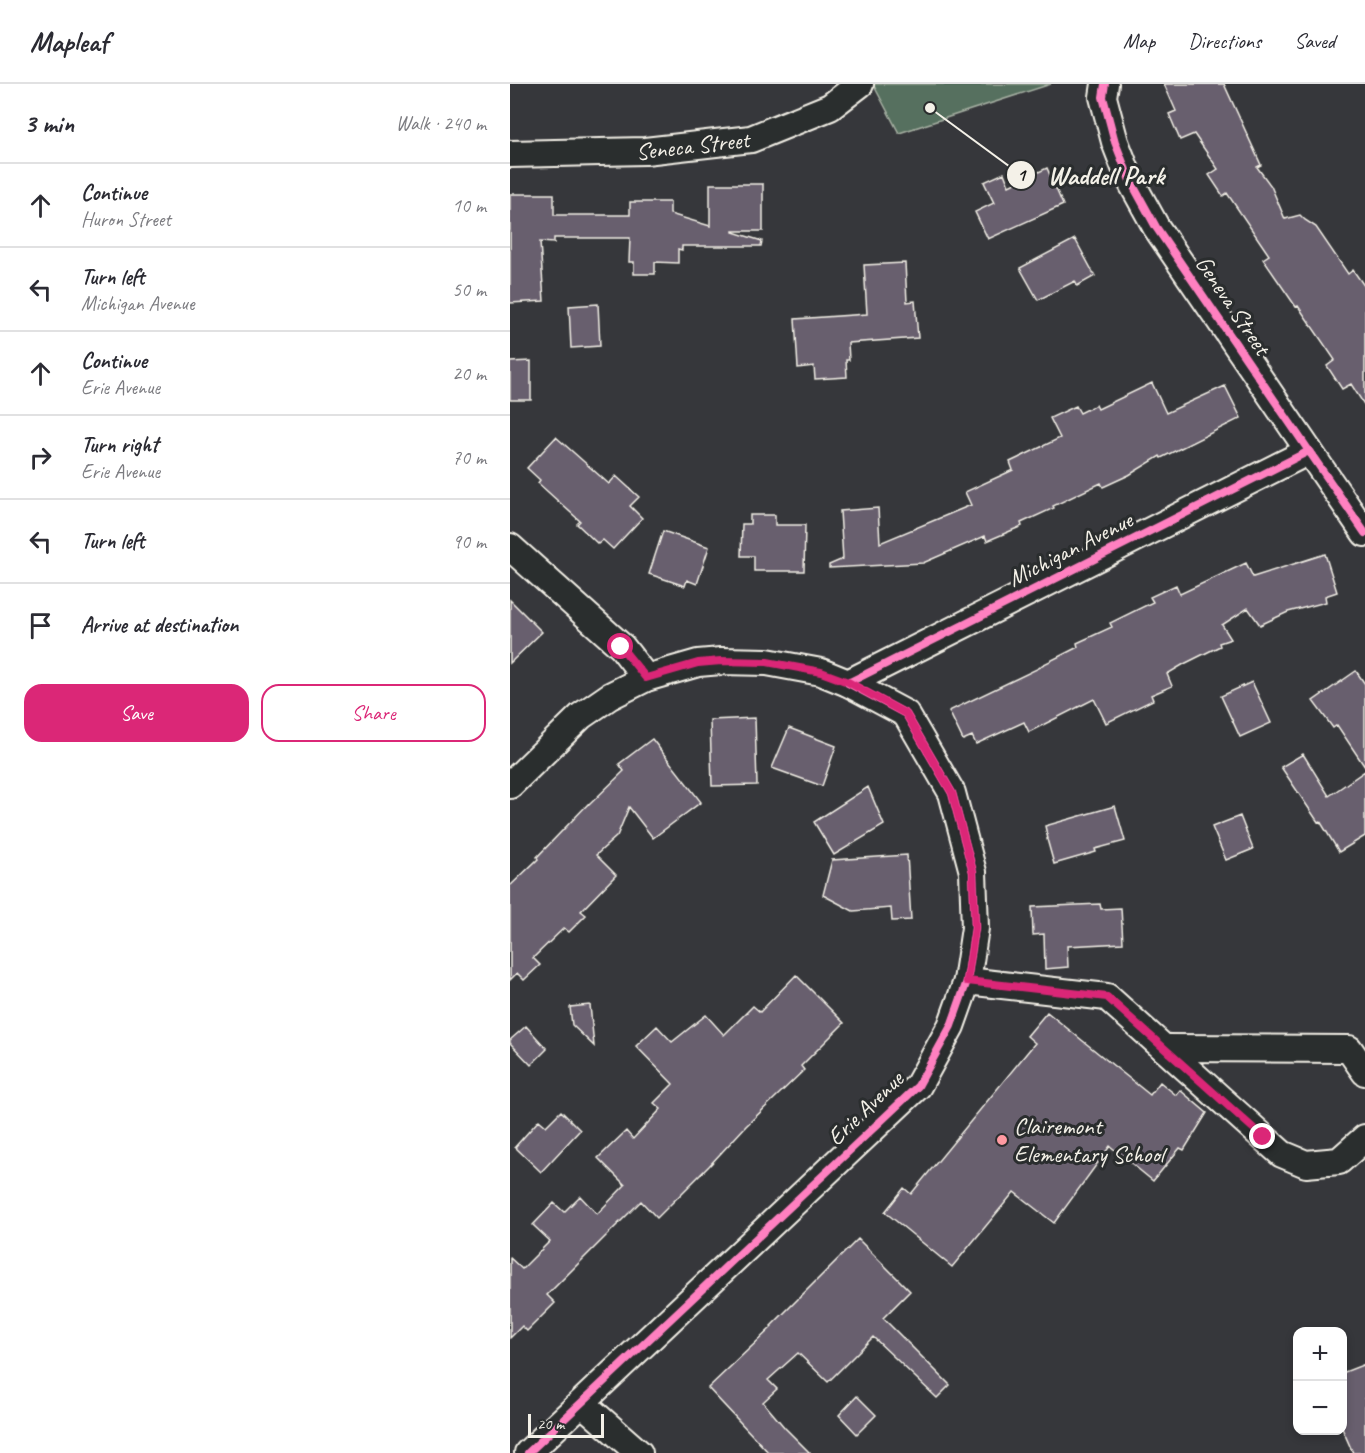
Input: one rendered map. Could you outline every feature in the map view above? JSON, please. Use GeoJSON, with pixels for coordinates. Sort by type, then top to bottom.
{"type":"FeatureCollection","features":[{"type":"Feature","properties":{"kind":"street","name":"Seneca Street"},"geometry":{"type":"LineString","coordinates":[[510,154],[645,151],[751,139],[830,107],[860,84]]}},
{"type":"Feature","properties":{"kind":"street","name":"Geneva Street"},"geometry":{"type":"LineString","coordinates":[[1105,84],[1103,97],[1115,142],[1129,178],[1156,227],[1365,533]]}},
{"type":"Feature","properties":{"kind":"street","name":"Michigan Avenue"},"geometry":{"type":"LineString","coordinates":[[848,682],[1309,451]]}},
{"type":"Feature","properties":{"kind":"street"},"geometry":{"type":"LineString","coordinates":[[510,547],[621,647],[646,678]]}},
{"type":"Feature","properties":{"kind":"street"},"geometry":{"type":"LineString","coordinates":[[510,785],[581,716],[610,696],[646,678],[698,663],[745,661],[767,662],[821,672],[848,682]]}},
{"type":"Feature","properties":{"kind":"street","name":"Erie Avenue"},"geometry":{"type":"LineString","coordinates":[[533,1452],[918,1086],[951,1026],[967,981],[975,928],[973,872],[952,793],[906,714],[848,682]]}},
{"type":"Feature","properties":{"kind":"street"},"geometry":{"type":"LineString","coordinates":[[967,981],[1107,997],[1282,1154],[1290,1158],[1306,1164],[1339,1161],[1365,1138]]}},
{"type":"Feature","properties":{"kind":"street"},"geometry":{"type":"LineString","coordinates":[[1164,1048],[1348,1049],[1365,1072]]}},
{"type":"Feature","properties":{"kind":"street"},"geometry":{"type":"LineString","coordinates":[[582,1403],[639,1453]]}},
{"type":"Feature","properties":{"kind":"green space"},"geometry":{"type":"Polygon","coordinates":[[[873,84],[1051,84],[899,133],[873,84]]]}},
{"type":"Feature","properties":{"kind":"building"},"geometry":{"type":"Polygon","coordinates":[[[1164,84],[1224,84],[1261,165],[1257,167],[1271,186],[1285,219],[1300,215],[1316,227],[1348,274],[1353,270],[1365,287],[1365,406],[1351,384],[1342,389],[1327,366],[1335,360],[1263,259],[1269,255],[1227,193],[1223,196],[1209,175],[1218,169],[1194,134],[1180,140],[1169,114],[1176,111],[1164,84]]]}},
{"type":"Feature","properties":{"kind":"building"},"geometry":{"type":"Polygon","coordinates":[[[1047,168],[1063,205],[988,239],[975,212],[994,203],[984,182],[1004,173],[1009,186],[1047,168]]]}},
{"type":"Feature","properties":{"kind":"building"},"geometry":{"type":"Polygon","coordinates":[[[710,184],[763,184],[763,231],[733,231],[762,241],[761,246],[682,246],[682,250],[678,249],[678,263],[655,262],[655,274],[634,274],[634,262],[629,262],[630,238],[554,238],[554,243],[540,242],[544,301],[510,303],[510,194],[554,194],[554,215],[630,215],[630,202],[670,202],[670,214],[710,226],[710,184]]]}},
{"type":"Feature","properties":{"kind":"building"},"geometry":{"type":"Polygon","coordinates":[[[1075,239],[1095,276],[1077,286],[1075,281],[1038,300],[1020,268],[1075,239]]]}},
{"type":"Feature","properties":{"kind":"building"},"geometry":{"type":"Polygon","coordinates":[[[905,263],[907,302],[915,301],[918,338],[848,343],[847,377],[815,379],[814,366],[798,368],[795,319],[867,314],[864,265],[905,263]]]}},
{"type":"Feature","properties":{"kind":"building"},"geometry":{"type":"Polygon","coordinates":[[[598,304],[600,346],[571,348],[569,306],[598,304]]]}},
{"type":"Feature","properties":{"kind":"building"},"geometry":{"type":"Polygon","coordinates":[[[531,361],[531,400],[510,400],[510,362],[531,361]]]}},
{"type":"Feature","properties":{"kind":"building"},"geometry":{"type":"Polygon","coordinates":[[[1152,383],[1166,413],[1225,386],[1241,418],[1161,458],[1160,456],[1129,475],[1103,487],[1101,483],[1053,506],[1054,508],[1021,523],[1022,526],[987,541],[985,536],[923,563],[829,568],[829,565],[843,559],[840,511],[878,508],[880,543],[971,505],[965,492],[1013,470],[1010,462],[1060,438],[1050,418],[1076,406],[1080,413],[1096,405],[1098,409],[1152,383]]]}},
{"type":"Feature","properties":{"kind":"building"},"geometry":{"type":"Polygon","coordinates":[[[556,437],[609,484],[616,476],[639,497],[630,506],[642,518],[613,549],[603,540],[598,544],[577,524],[580,521],[538,483],[540,480],[527,468],[556,437]]]}},
{"type":"Feature","properties":{"kind":"building"},"geometry":{"type":"Polygon","coordinates":[[[750,515],[775,515],[775,525],[805,525],[804,571],[754,571],[754,556],[741,556],[742,524],[750,524],[750,515]]]}},
{"type":"Feature","properties":{"kind":"building"},"geometry":{"type":"Polygon","coordinates":[[[663,531],[709,547],[697,584],[687,580],[685,586],[649,574],[663,531]]]}},
{"type":"Feature","properties":{"kind":"building"},"geometry":{"type":"Polygon","coordinates":[[[1325,554],[1337,592],[1325,596],[1326,602],[1288,612],[1260,625],[1248,608],[1222,625],[1231,639],[1219,643],[1220,646],[1167,674],[1172,686],[1151,695],[1153,700],[1106,723],[1094,699],[1029,732],[1024,722],[976,744],[972,736],[963,740],[949,711],[1078,647],[1077,643],[1112,627],[1110,623],[1153,602],[1150,597],[1176,585],[1180,594],[1246,563],[1253,577],[1325,554]]]}},
{"type":"Feature","properties":{"kind":"building"},"geometry":{"type":"Polygon","coordinates":[[[510,600],[542,632],[510,663],[510,600]]]}},
{"type":"Feature","properties":{"kind":"building"},"geometry":{"type":"Polygon","coordinates":[[[1356,671],[1365,684],[1365,767],[1337,725],[1333,728],[1313,701],[1356,671]]]}},
{"type":"Feature","properties":{"kind":"building"},"geometry":{"type":"Polygon","coordinates":[[[1252,682],[1271,723],[1240,737],[1221,696],[1252,682]]]}},
{"type":"Feature","properties":{"kind":"building"},"geometry":{"type":"Polygon","coordinates":[[[755,718],[757,785],[712,786],[710,720],[755,718]]]}},
{"type":"Feature","properties":{"kind":"building"},"geometry":{"type":"Polygon","coordinates":[[[789,728],[836,746],[822,786],[772,768],[789,728]]]}},
{"type":"Feature","properties":{"kind":"building"},"geometry":{"type":"Polygon","coordinates":[[[652,739],[701,802],[653,838],[629,807],[617,836],[596,855],[616,875],[581,911],[586,915],[569,932],[564,928],[533,958],[540,965],[524,980],[517,973],[510,980],[510,886],[588,804],[624,771],[619,764],[652,739]]]}},
{"type":"Feature","properties":{"kind":"building"},"geometry":{"type":"Polygon","coordinates":[[[1303,754],[1329,796],[1365,771],[1365,836],[1339,852],[1281,767],[1303,754]]]}},
{"type":"Feature","properties":{"kind":"building"},"geometry":{"type":"Polygon","coordinates":[[[868,787],[884,825],[834,855],[814,822],[868,787]]]}},
{"type":"Feature","properties":{"kind":"building"},"geometry":{"type":"Polygon","coordinates":[[[1115,806],[1125,841],[1054,864],[1045,826],[1115,806]]]}},
{"type":"Feature","properties":{"kind":"building"},"geometry":{"type":"Polygon","coordinates":[[[1240,816],[1253,849],[1226,860],[1212,827],[1240,816]]]}},
{"type":"Feature","properties":{"kind":"building"},"geometry":{"type":"Polygon","coordinates":[[[907,855],[911,920],[892,921],[891,908],[853,911],[823,895],[832,860],[907,855]]]}},
{"type":"Feature","properties":{"kind":"building"},"geometry":{"type":"Polygon","coordinates":[[[1100,904],[1101,909],[1121,908],[1123,943],[1067,946],[1068,967],[1045,969],[1044,934],[1033,935],[1032,907],[1100,904]]]}},
{"type":"Feature","properties":{"kind":"building"},"geometry":{"type":"Polygon","coordinates":[[[796,975],[844,1023],[801,1066],[804,1070],[657,1218],[641,1201],[547,1295],[555,1303],[527,1331],[522,1326],[510,1338],[510,1258],[522,1269],[550,1241],[533,1225],[554,1203],[564,1212],[580,1196],[597,1214],[625,1185],[598,1158],[626,1131],[633,1139],[661,1109],[654,1103],[673,1084],[636,1046],[657,1026],[672,1042],[706,1015],[724,1035],[753,1006],[760,1012],[796,975]]]}},
{"type":"Feature","properties":{"kind":"building"},"geometry":{"type":"Polygon","coordinates":[[[590,1005],[594,1046],[572,1025],[570,1007],[590,1005]]]}},
{"type":"Feature","properties":{"kind":"building","name":"Clairemont Elementary School"},"geometry":{"type":"Polygon","coordinates":[[[1047,1012],[1150,1095],[1160,1082],[1176,1095],[1180,1090],[1207,1113],[1184,1150],[1180,1148],[1153,1181],[1110,1146],[1054,1223],[1014,1192],[952,1267],[885,1212],[904,1188],[911,1194],[1035,1043],[1027,1036],[1047,1012]]]}},
{"type":"Feature","properties":{"kind":"building"},"geometry":{"type":"Polygon","coordinates":[[[526,1026],[547,1049],[531,1065],[510,1043],[510,1040],[526,1026]]]}},
{"type":"Feature","properties":{"kind":"building"},"geometry":{"type":"Polygon","coordinates":[[[561,1111],[580,1130],[541,1172],[515,1147],[539,1120],[546,1126],[561,1111]]]}},
{"type":"Feature","properties":{"kind":"building"},"geometry":{"type":"Polygon","coordinates":[[[858,1239],[910,1291],[883,1318],[950,1385],[937,1398],[873,1337],[828,1382],[798,1353],[768,1380],[777,1389],[763,1402],[810,1453],[769,1453],[708,1388],[772,1327],[858,1239]]]}},
{"type":"Feature","properties":{"kind":"building"},"geometry":{"type":"Polygon","coordinates":[[[1365,1364],[1365,1453],[1353,1453],[1345,1435],[1347,1435],[1347,1371],[1365,1364]]]}},
{"type":"Feature","properties":{"kind":"building"},"geometry":{"type":"Polygon","coordinates":[[[857,1396],[876,1415],[857,1434],[839,1415],[857,1396]]]}},
{"type":"Feature","properties":{"kind":"cycle path"},"geometry":{"type":"LineString","coordinates":[[1105,84],[1103,97],[1115,142],[1129,178],[1156,227],[1365,533]]}},
{"type":"Feature","properties":{"kind":"cycle path"},"geometry":{"type":"LineString","coordinates":[[848,683],[1309,451]]}},
{"type":"Feature","properties":{"kind":"cycle path"},"geometry":{"type":"LineString","coordinates":[[528,1453],[918,1086],[951,1026],[967,981],[975,928],[973,872],[952,793],[906,714],[848,683]]}},
{"type":"Feature","properties":{"kind":"place","name":"Waddell Park"},"geometry":{"type":"Point","coordinates":[930,108]}},
{"type":"Feature","properties":{"kind":"place","name":"Clairemont Elementary School"},"geometry":{"type":"Point","coordinates":[1002,1140]}},
{"type":"Feature","properties":{"kind":"route"},"geometry":{"type":"LineString","coordinates":[[621,647],[646,678],[698,663],[767,662],[821,672],[848,682],[906,714],[952,793],[973,872],[975,928],[967,981],[1107,997],[1263,1137]]}}]}
